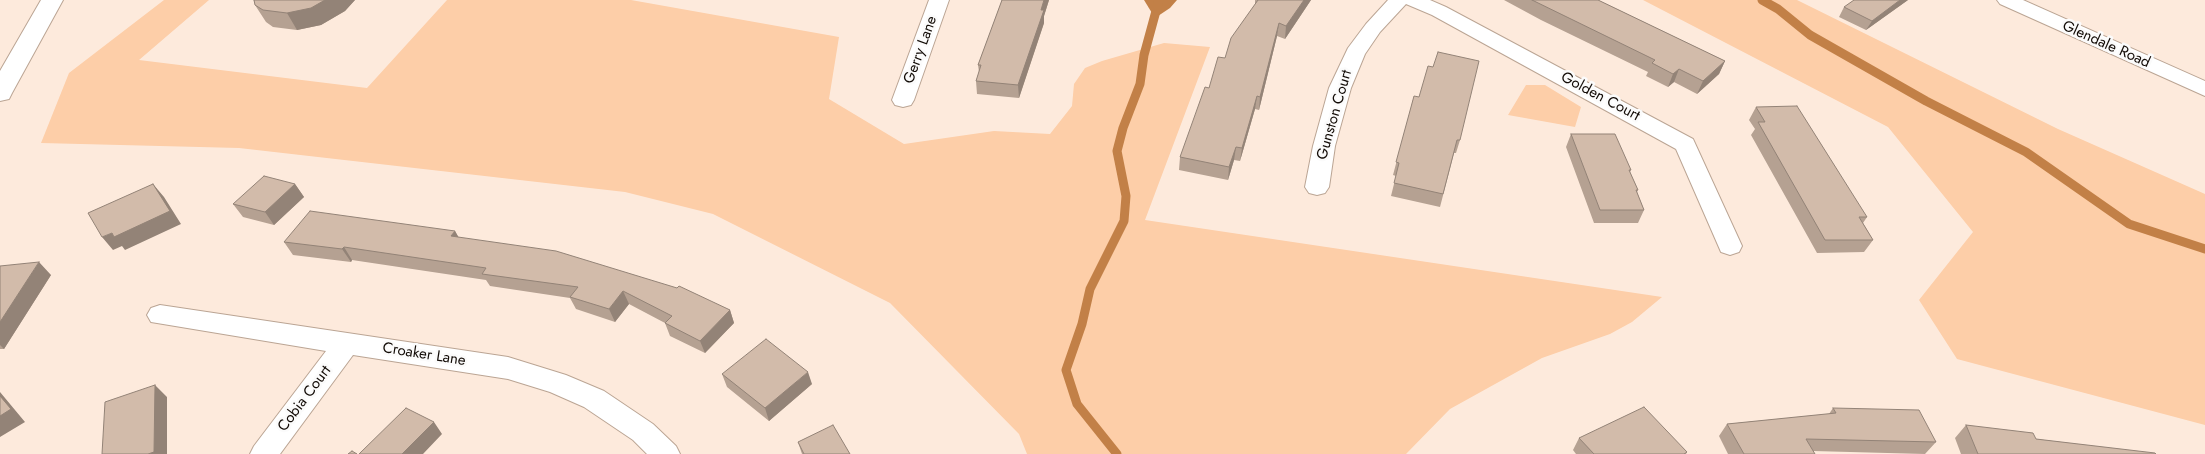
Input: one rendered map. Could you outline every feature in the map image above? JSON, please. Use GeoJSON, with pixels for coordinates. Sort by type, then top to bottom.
{"type":"FeatureCollection","features":[{"type":"Feature","properties":{"kind":"main road"},"geometry":{"type":"LineString","coordinates":[[0,93],[52,0]]}},
{"type":"Feature","properties":{"kind":"street","name":"Gerry Lane"},"geometry":{"type":"LineString","coordinates":[[903,100],[938,0]]}},
{"type":"Feature","properties":{"kind":"street","name":"Gunston Court"},"geometry":{"type":"LineString","coordinates":[[1317,187],[1324,146],[1340,88],[1355,53],[1373,28],[1399,0]]}},
{"type":"Feature","properties":{"kind":"street","name":"Golden Court"},"geometry":{"type":"LineString","coordinates":[[1413,0],[1439,12],[1685,144],[1730,246]]}},
{"type":"Feature","properties":{"kind":"street","name":"Glendale Road"},"geometry":{"type":"LineString","coordinates":[[2007,0],[2205,89]]}},
{"type":"Feature","properties":{"kind":"street","name":"Croaker Lane"},"geometry":{"type":"LineString","coordinates":[[160,315],[508,368],[557,383],[594,399],[643,432],[666,454]]}},
{"type":"Feature","properties":{"kind":"street","name":"Cobia Court"},"geometry":{"type":"LineString","coordinates":[[264,454],[346,344]]}},
{"type":"Feature","properties":{"kind":"shaded area"},"geometry":{"type":"Polygon","coordinates":[[[164,0],[209,0],[139,60],[367,88],[447,0],[631,0],[839,37],[829,99],[904,144],[994,131],[1050,134],[1072,106],[1074,84],[1085,68],[1102,61],[1164,43],[1210,47],[1145,220],[1662,297],[1632,322],[1610,334],[1542,358],[1450,409],[1406,454],[1027,454],[1019,434],[890,303],[713,214],[625,192],[239,148],[41,143],[69,73],[164,0]]]}},
{"type":"Feature","properties":{"kind":"shaded area"},"geometry":{"type":"Polygon","coordinates":[[[1144,0],[1177,0],[1170,8],[1155,18],[1144,0]]]}},
{"type":"Feature","properties":{"kind":"shaded area"},"geometry":{"type":"Polygon","coordinates":[[[1643,0],[1797,0],[2058,129],[2205,194],[2205,425],[1957,359],[1919,300],[1973,232],[1888,127],[1643,0]]]}},
{"type":"Feature","properties":{"kind":"shaded area"},"geometry":{"type":"Polygon","coordinates":[[[1526,85],[1545,85],[1581,107],[1575,127],[1508,115],[1526,85]]]}},
{"type":"Feature","properties":{"kind":"building"},"geometry":{"type":"Polygon","coordinates":[[[254,0],[325,0],[311,8],[287,13],[263,10],[255,5],[254,0]]]}},
{"type":"Feature","properties":{"kind":"building"},"geometry":{"type":"Polygon","coordinates":[[[1002,0],[1044,0],[1041,10],[1044,10],[1018,85],[976,81],[981,65],[978,65],[1002,0]]]}},
{"type":"Feature","properties":{"kind":"building"},"geometry":{"type":"Polygon","coordinates":[[[1258,0],[1304,0],[1286,26],[1279,23],[1260,97],[1257,96],[1242,148],[1236,147],[1229,167],[1180,157],[1205,87],[1209,88],[1218,57],[1225,58],[1231,38],[1258,0]]]}},
{"type":"Feature","properties":{"kind":"building"},"geometry":{"type":"Polygon","coordinates":[[[1532,0],[1598,0],[1725,61],[1703,81],[1679,69],[1673,74],[1652,63],[1655,60],[1532,0]]]}},
{"type":"Feature","properties":{"kind":"building"},"geometry":{"type":"Polygon","coordinates":[[[1854,0],[1900,0],[1872,21],[1844,7],[1854,0]]]}},
{"type":"Feature","properties":{"kind":"building"},"geometry":{"type":"Polygon","coordinates":[[[1438,52],[1479,61],[1460,140],[1457,140],[1443,194],[1394,183],[1399,163],[1396,162],[1414,96],[1419,97],[1428,66],[1433,67],[1438,52]]]}},
{"type":"Feature","properties":{"kind":"building"},"geometry":{"type":"Polygon","coordinates":[[[1797,106],[1867,217],[1859,217],[1873,240],[1825,240],[1758,122],[1765,122],[1756,107],[1797,106]]]}},
{"type":"Feature","properties":{"kind":"building"},"geometry":{"type":"Polygon","coordinates":[[[1571,134],[1615,134],[1631,170],[1629,170],[1644,210],[1600,210],[1571,134]]]}},
{"type":"Feature","properties":{"kind":"building"},"geometry":{"type":"Polygon","coordinates":[[[264,176],[295,184],[265,212],[233,204],[264,176]]]}},
{"type":"Feature","properties":{"kind":"building"},"geometry":{"type":"Polygon","coordinates":[[[153,184],[170,211],[114,237],[112,233],[102,237],[88,213],[153,184]]]}},
{"type":"Feature","properties":{"kind":"building"},"geometry":{"type":"Polygon","coordinates":[[[310,211],[455,231],[451,236],[556,251],[677,288],[679,286],[730,310],[700,341],[665,323],[672,316],[623,291],[609,309],[570,297],[578,287],[482,274],[486,268],[344,247],[342,249],[284,242],[310,211]]]}},
{"type":"Feature","properties":{"kind":"building"},"geometry":{"type":"Polygon","coordinates":[[[39,262],[0,322],[0,266],[39,262]]]}},
{"type":"Feature","properties":{"kind":"building"},"geometry":{"type":"Polygon","coordinates":[[[766,339],[808,372],[765,408],[722,374],[766,339]]]}},
{"type":"Feature","properties":{"kind":"building"},"geometry":{"type":"Polygon","coordinates":[[[155,385],[154,452],[148,454],[102,454],[105,402],[155,385]]]}},
{"type":"Feature","properties":{"kind":"building"},"geometry":{"type":"Polygon","coordinates":[[[0,396],[11,409],[0,416],[0,396]]]}},
{"type":"Feature","properties":{"kind":"building"},"geometry":{"type":"Polygon","coordinates":[[[1644,407],[1687,452],[1684,454],[1594,454],[1579,438],[1644,407]]]}},
{"type":"Feature","properties":{"kind":"building"},"geometry":{"type":"Polygon","coordinates":[[[406,408],[434,422],[402,454],[359,454],[406,408]]]}},
{"type":"Feature","properties":{"kind":"building"},"geometry":{"type":"Polygon","coordinates":[[[1833,408],[1919,410],[1936,442],[1806,439],[1815,454],[1744,454],[1727,424],[1836,413],[1833,408]]]}},
{"type":"Feature","properties":{"kind":"building"},"geometry":{"type":"Polygon","coordinates":[[[833,425],[850,454],[804,454],[798,442],[833,425]]]}},
{"type":"Feature","properties":{"kind":"building"},"geometry":{"type":"Polygon","coordinates":[[[1966,425],[2033,433],[2036,439],[2156,454],[1978,454],[1966,425]]]}},
{"type":"Feature","properties":{"kind":"waterway"},"geometry":{"type":"LineString","coordinates":[[1117,454],[1077,404],[1066,370],[1082,324],[1090,289],[1124,221],[1126,196],[1117,151],[1123,128],[1140,84],[1144,55],[1159,0]]}},
{"type":"Feature","properties":{"kind":"waterway"},"geometry":{"type":"LineString","coordinates":[[1762,0],[1778,9],[1810,35],[1926,101],[2026,152],[2129,224],[2205,249]]}}]}
